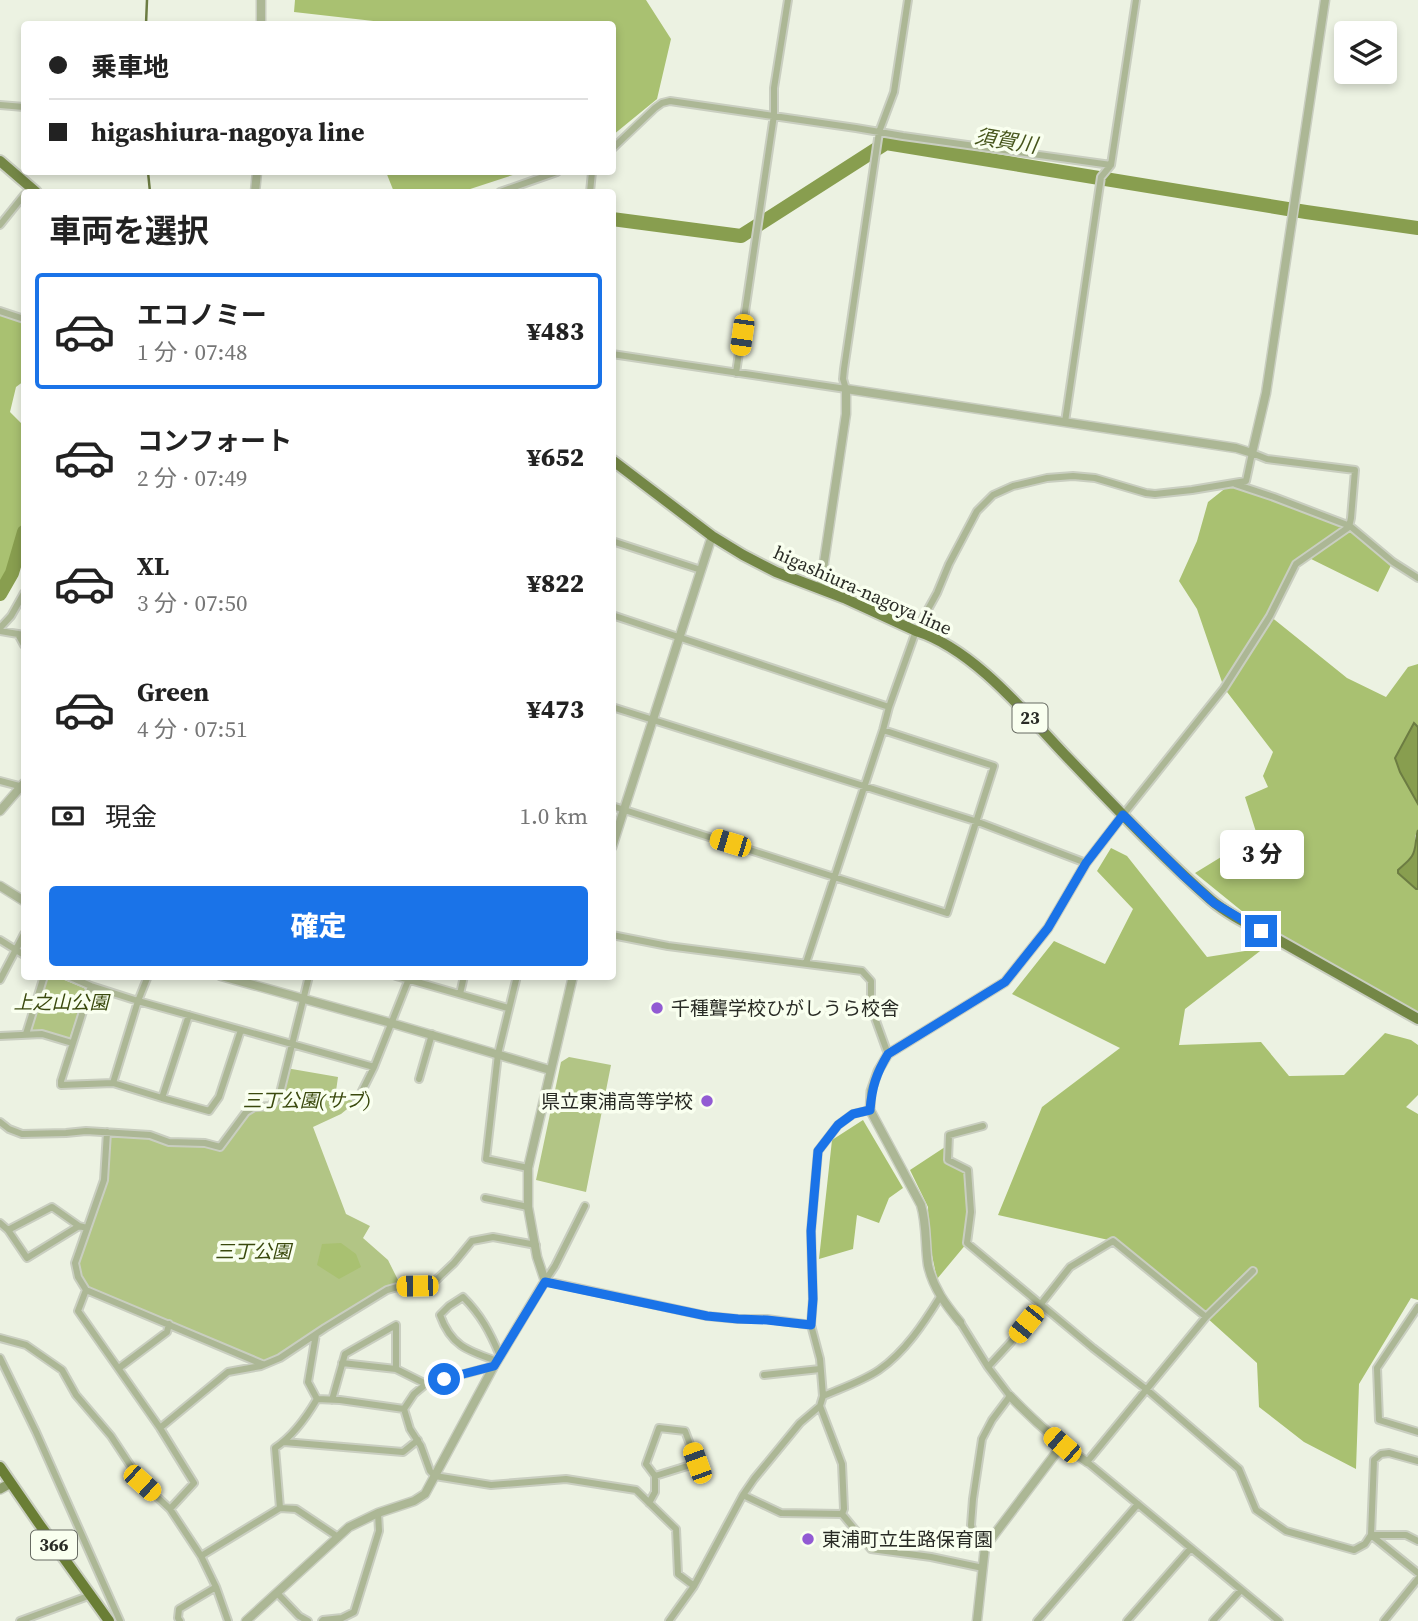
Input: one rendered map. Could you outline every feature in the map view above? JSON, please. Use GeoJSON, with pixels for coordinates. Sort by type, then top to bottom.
{"type":"FeatureCollection","features":[{"type":"Feature","properties":{"kind":"highway","name":"366"},"geometry":{"type":"LineString","coordinates":[[0,1467],[110,1621]]}},
{"type":"Feature","properties":{"kind":"main road"},"geometry":{"type":"LineString","coordinates":[[0,162],[26,189]]}},
{"type":"Feature","properties":{"kind":"main road","name":"higashiura-nagoya line"},"geometry":{"type":"LineString","coordinates":[[616,463],[712,537],[743,555],[776,572],[926,634],[958,652],[989,677],[1123,815],[1214,903],[1418,1019]]}},
{"type":"Feature","properties":{"kind":"main road"},"geometry":{"type":"LineString","coordinates":[[0,1489],[11,1483]]}},
{"type":"Feature","properties":{"kind":"street"},"geometry":{"type":"LineString","coordinates":[[261,0],[261,21]]}},
{"type":"Feature","properties":{"kind":"street"},"geometry":{"type":"LineString","coordinates":[[736,373],[788,0]]}},
{"type":"Feature","properties":{"kind":"street"},"geometry":{"type":"LineString","coordinates":[[820,589],[846,414],[844,369],[879,132],[894,92],[908,0]]}},
{"type":"Feature","properties":{"kind":"street"},"geometry":{"type":"LineString","coordinates":[[1065,422],[1101,177],[1111,164],[1136,0]]}},
{"type":"Feature","properties":{"kind":"street"},"geometry":{"type":"LineString","coordinates":[[806,964],[889,706],[916,631],[977,511],[993,495],[1013,486],[1046,478],[1095,478],[1155,494],[1246,481],[1266,393],[1325,0]]}},
{"type":"Feature","properties":{"kind":"street"},"geometry":{"type":"LineString","coordinates":[[616,145],[655,108],[670,100],[1013,152],[1111,164]]}},
{"type":"Feature","properties":{"kind":"street"},"geometry":{"type":"LineString","coordinates":[[0,105],[21,107]]}},
{"type":"Feature","properties":{"kind":"street"},"geometry":{"type":"LineString","coordinates":[[508,189],[548,175]]}},
{"type":"Feature","properties":{"kind":"street"},"geometry":{"type":"LineString","coordinates":[[0,225],[21,201]]}},
{"type":"Feature","properties":{"kind":"street"},"geometry":{"type":"LineString","coordinates":[[0,311],[21,318]]}},
{"type":"Feature","properties":{"kind":"street"},"geometry":{"type":"LineString","coordinates":[[616,355],[1236,448],[1267,459],[1355,470],[1350,526],[1296,564],[1270,616],[1224,688],[1086,863],[1048,928],[1005,982],[888,1054],[877,1071],[871,1091],[870,1110],[922,1205],[929,1268],[940,1297],[1010,1396],[1062,1445],[1087,1462],[1279,1621]]}},
{"type":"Feature","properties":{"kind":"street"},"geometry":{"type":"LineString","coordinates":[[1232,484],[1350,526],[1393,562],[1418,578]]}},
{"type":"Feature","properties":{"kind":"street"},"geometry":{"type":"LineString","coordinates":[[616,836],[712,537]]}},
{"type":"Feature","properties":{"kind":"street"},"geometry":{"type":"LineString","coordinates":[[616,542],[701,570]]}},
{"type":"Feature","properties":{"kind":"street"},"geometry":{"type":"LineString","coordinates":[[21,598],[0,630],[21,634]]}},
{"type":"Feature","properties":{"kind":"street"},"geometry":{"type":"LineString","coordinates":[[616,616],[889,706]]}},
{"type":"Feature","properties":{"kind":"street"},"geometry":{"type":"LineString","coordinates":[[616,708],[978,822],[1086,863]]}},
{"type":"Feature","properties":{"kind":"street"},"geometry":{"type":"LineString","coordinates":[[616,807],[947,913],[994,766],[883,730]]}},
{"type":"Feature","properties":{"kind":"street"},"geometry":{"type":"LineString","coordinates":[[0,781],[21,786]]}},
{"type":"Feature","properties":{"kind":"street"},"geometry":{"type":"LineString","coordinates":[[0,811],[21,788]]}},
{"type":"Feature","properties":{"kind":"street"},"geometry":{"type":"LineString","coordinates":[[0,886],[21,899]]}},
{"type":"Feature","properties":{"kind":"street"},"geometry":{"type":"LineString","coordinates":[[616,936],[668,946],[862,971],[871,981],[871,1007],[888,1054]]}},
{"type":"Feature","properties":{"kind":"street"},"geometry":{"type":"LineString","coordinates":[[0,940],[21,953]]}},
{"type":"Feature","properties":{"kind":"street"},"geometry":{"type":"LineString","coordinates":[[0,980],[21,941]]}},
{"type":"Feature","properties":{"kind":"street"},"geometry":{"type":"LineString","coordinates":[[26,1034],[43,980]]}},
{"type":"Feature","properties":{"kind":"street"},"geometry":{"type":"LineString","coordinates":[[77,980],[138,1001],[374,1067]]}},
{"type":"Feature","properties":{"kind":"street"},"geometry":{"type":"LineString","coordinates":[[113,1083],[146,980]]}},
{"type":"Feature","properties":{"kind":"street"},"geometry":{"type":"LineString","coordinates":[[235,980],[432,1034],[550,1070]]}},
{"type":"Feature","properties":{"kind":"street"},"geometry":{"type":"LineString","coordinates":[[0,1122],[22,1134],[107,1132],[149,1135],[169,1142],[205,1143],[220,1147],[246,1112],[254,1107],[270,1106],[279,1097],[308,980]]}},
{"type":"Feature","properties":{"kind":"street"},"geometry":{"type":"LineString","coordinates":[[357,1101],[374,1067],[408,980]]}},
{"type":"Feature","properties":{"kind":"street"},"geometry":{"type":"LineString","coordinates":[[415,980],[508,1008]]}},
{"type":"Feature","properties":{"kind":"street"},"geometry":{"type":"LineString","coordinates":[[460,995],[463,980]]}},
{"type":"Feature","properties":{"kind":"street"},"geometry":{"type":"LineString","coordinates":[[516,980],[498,1054],[486,1159],[528,1168]]}},
{"type":"Feature","properties":{"kind":"street"},"geometry":{"type":"LineString","coordinates":[[545,1282],[537,1257],[528,1207],[528,1168],[572,980]]}},
{"type":"Feature","properties":{"kind":"street"},"geometry":{"type":"LineString","coordinates":[[91,986],[61,1085],[113,1083],[209,1111],[219,1097],[241,1030]]}},
{"type":"Feature","properties":{"kind":"street"},"geometry":{"type":"LineString","coordinates":[[162,1098],[189,1015]]}},
{"type":"Feature","properties":{"kind":"street"},"geometry":{"type":"LineString","coordinates":[[0,1036],[42,1034],[72,1043]]}},
{"type":"Feature","properties":{"kind":"street"},"geometry":{"type":"LineString","coordinates":[[419,1079],[432,1034]]}},
{"type":"Feature","properties":{"kind":"street"},"geometry":{"type":"LineString","coordinates":[[669,1621],[694,1586],[754,1479],[800,1423],[820,1406],[823,1396],[820,1359],[811,1325],[811,1231],[818,1151],[838,1125],[853,1114],[870,1110]]}},
{"type":"Feature","properties":{"kind":"street"},"geometry":{"type":"LineString","coordinates":[[983,1126],[949,1135],[948,1160],[968,1170],[971,1212],[967,1242],[1240,1469],[1256,1510],[1281,1529],[1354,1550],[1365,1544],[1371,1535],[1374,1460],[1381,1454],[1388,1453],[1418,1461]]}},
{"type":"Feature","properties":{"kind":"street"},"geometry":{"type":"LineString","coordinates":[[107,1132],[104,1180],[83,1227],[75,1262],[78,1277],[86,1290],[263,1365]]}},
{"type":"Feature","properties":{"kind":"street"},"geometry":{"type":"LineString","coordinates":[[485,1198],[528,1207]]}},
{"type":"Feature","properties":{"kind":"street"},"geometry":{"type":"LineString","coordinates":[[246,1621],[349,1527],[377,1513],[414,1502],[425,1494],[497,1361],[555,1266],[584,1206]]}},
{"type":"Feature","properties":{"kind":"street"},"geometry":{"type":"LineString","coordinates":[[8,1230],[52,1207],[83,1227]]}},
{"type":"Feature","properties":{"kind":"street"},"geometry":{"type":"LineString","coordinates":[[0,1223],[27,1258],[83,1227]]}},
{"type":"Feature","properties":{"kind":"street"},"geometry":{"type":"LineString","coordinates":[[160,1428],[228,1372],[263,1365],[280,1358],[387,1290],[401,1286],[418,1286],[436,1280],[472,1241],[493,1237],[536,1245]]}},
{"type":"Feature","properties":{"kind":"street"},"geometry":{"type":"LineString","coordinates":[[988,1367],[1070,1267],[1113,1241],[1206,1317]]}},
{"type":"Feature","properties":{"kind":"street"},"geometry":{"type":"LineString","coordinates":[[1087,1462],[1206,1317],[1252,1271]]}},
{"type":"Feature","properties":{"kind":"street"},"geometry":{"type":"LineString","coordinates":[[545,1282],[707,1316],[811,1325]]}},
{"type":"Feature","properties":{"kind":"street"},"geometry":{"type":"LineString","coordinates":[[86,1290],[78,1311],[160,1428],[194,1483],[170,1509]]}},
{"type":"Feature","properties":{"kind":"street"},"geometry":{"type":"LineString","coordinates":[[463,1297],[487,1326],[497,1361],[468,1351],[457,1343],[445,1330],[440,1315],[463,1297]]}},
{"type":"Feature","properties":{"kind":"street"},"geometry":{"type":"LineString","coordinates":[[823,1396],[871,1375],[892,1360],[925,1322],[940,1297]]}},
{"type":"Feature","properties":{"kind":"street"},"geometry":{"type":"LineString","coordinates":[[1418,1307],[1377,1368],[1379,1420],[1418,1432]]}},
{"type":"Feature","properties":{"kind":"street"},"geometry":{"type":"LineString","coordinates":[[119,1368],[167,1332],[169,1324]]}},
{"type":"Feature","properties":{"kind":"street"},"geometry":{"type":"LineString","coordinates":[[332,1400],[345,1354],[396,1325],[396,1368]]}},
{"type":"Feature","properties":{"kind":"street"},"geometry":{"type":"LineString","coordinates":[[316,1334],[308,1382],[317,1399]]}},
{"type":"Feature","properties":{"kind":"street"},"geometry":{"type":"LineString","coordinates":[[0,1338],[26,1345],[62,1370],[76,1395],[111,1436],[142,1483],[170,1509],[201,1556],[228,1621]]}},
{"type":"Feature","properties":{"kind":"street"},"geometry":{"type":"LineString","coordinates":[[0,1359],[36,1432],[120,1621]]}},
{"type":"Feature","properties":{"kind":"street"},"geometry":{"type":"LineString","coordinates":[[404,1409],[414,1394],[426,1384],[497,1361]]}},
{"type":"Feature","properties":{"kind":"street"},"geometry":{"type":"LineString","coordinates":[[342,1363],[396,1368],[426,1384]]}},
{"type":"Feature","properties":{"kind":"street"},"geometry":{"type":"LineString","coordinates":[[764,1375],[820,1369]]}},
{"type":"Feature","properties":{"kind":"street"},"geometry":{"type":"LineString","coordinates":[[985,1547],[975,1540],[971,1525],[982,1439],[1010,1396]]}},
{"type":"Feature","properties":{"kind":"street"},"geometry":{"type":"LineString","coordinates":[[317,1399],[404,1409]]}},
{"type":"Feature","properties":{"kind":"street"},"geometry":{"type":"LineString","coordinates":[[280,1508],[275,1448],[284,1442],[308,1415],[317,1399]]}},
{"type":"Feature","properties":{"kind":"street"},"geometry":{"type":"LineString","coordinates":[[820,1406],[842,1464],[842,1514]]}},
{"type":"Feature","properties":{"kind":"street"},"geometry":{"type":"LineString","coordinates":[[404,1409],[410,1429],[435,1476],[491,1485],[566,1479],[636,1490],[676,1529],[678,1574],[694,1586]]}},
{"type":"Feature","properties":{"kind":"street"},"geometry":{"type":"LineString","coordinates":[[649,1503],[655,1492],[655,1476],[646,1464],[659,1428],[685,1430],[697,1463],[655,1476]]}},
{"type":"Feature","properties":{"kind":"street"},"geometry":{"type":"LineString","coordinates":[[284,1442],[403,1452],[418,1440]]}},
{"type":"Feature","properties":{"kind":"street"},"geometry":{"type":"LineString","coordinates":[[977,1621],[985,1547],[1062,1445]]}},
{"type":"Feature","properties":{"kind":"street"},"geometry":{"type":"LineString","coordinates":[[743,1495],[781,1513],[842,1514]]}},
{"type":"Feature","properties":{"kind":"street"},"geometry":{"type":"LineString","coordinates":[[1037,1621],[1138,1504]]}},
{"type":"Feature","properties":{"kind":"street"},"geometry":{"type":"LineString","coordinates":[[201,1556],[280,1508],[296,1509],[338,1537]]}},
{"type":"Feature","properties":{"kind":"street"},"geometry":{"type":"LineString","coordinates":[[322,1621],[342,1618],[354,1612],[379,1531],[377,1513]]}},
{"type":"Feature","properties":{"kind":"street"},"geometry":{"type":"LineString","coordinates":[[842,1514],[870,1549],[931,1556],[983,1568]]}},
{"type":"Feature","properties":{"kind":"street"},"geometry":{"type":"LineString","coordinates":[[1371,1535],[1406,1535],[1418,1541]]}},
{"type":"Feature","properties":{"kind":"street"},"geometry":{"type":"LineString","coordinates":[[1371,1535],[1418,1576],[1384,1621]]}},
{"type":"Feature","properties":{"kind":"street"},"geometry":{"type":"LineString","coordinates":[[1127,1621],[1191,1548]]}},
{"type":"Feature","properties":{"kind":"street"},"geometry":{"type":"LineString","coordinates":[[180,1621],[179,1609],[215,1587]]}},
{"type":"Feature","properties":{"kind":"street"},"geometry":{"type":"LineString","coordinates":[[1213,1621],[1241,1590]]}},
{"type":"Feature","properties":{"kind":"street"},"geometry":{"type":"LineString","coordinates":[[277,1593],[299,1616],[308,1621]]}},
{"type":"Feature","properties":{"kind":"street"},"geometry":{"type":"LineString","coordinates":[[20,1621],[91,1595]]}},
{"type":"Feature","properties":{"kind":"green space","name":"上之山公園"},"geometry":{"type":"Polygon","coordinates":[[[46,980],[64,980],[86,990],[70,1037],[67,1039],[44,1030],[32,1031],[46,980]]]}},
{"type":"Feature","properties":{"kind":"green space"},"geometry":{"type":"Polygon","coordinates":[[[569,1057],[611,1065],[586,1192],[536,1180],[561,1062],[569,1057]]]}},
{"type":"Feature","properties":{"kind":"green space","name":"三丁公園"},"geometry":{"type":"Polygon","coordinates":[[[286,1068],[338,1077],[335,1098],[357,1101],[341,1114],[313,1127],[346,1214],[370,1226],[363,1238],[388,1260],[401,1286],[387,1290],[263,1365],[86,1290],[75,1263],[104,1180],[107,1132],[150,1135],[169,1142],[220,1147],[246,1112],[270,1106],[279,1097],[286,1068]]]}},
{"type":"Feature","properties":{"kind":"shaded area"},"geometry":{"type":"Polygon","coordinates":[[[295,0],[646,0],[671,39],[657,99],[616,133],[616,21],[373,21],[294,12],[295,0]]]}},
{"type":"Feature","properties":{"kind":"shaded area"},"geometry":{"type":"Polygon","coordinates":[[[387,175],[513,175],[470,189],[393,189],[387,175]]]}},
{"type":"Feature","properties":{"kind":"shaded area"},"geometry":{"type":"Polygon","coordinates":[[[0,312],[21,318],[21,383],[16,387],[10,412],[21,423],[21,543],[12,572],[0,588],[0,312]]]}},
{"type":"Feature","properties":{"kind":"shaded area"},"geometry":{"type":"Polygon","coordinates":[[[1232,483],[1350,526],[1393,561],[1378,592],[1305,556],[1270,616],[1347,678],[1386,697],[1408,667],[1418,664],[1418,727],[1414,724],[1418,830],[1412,856],[1398,873],[1418,889],[1418,1014],[1275,938],[1195,873],[1257,835],[1245,797],[1268,787],[1263,776],[1273,752],[1224,688],[1197,609],[1179,581],[1197,541],[1208,502],[1232,483]]]}},
{"type":"Feature","properties":{"kind":"shaded area"},"geometry":{"type":"Polygon","coordinates":[[[1414,723],[1418,727],[1418,804],[1395,758],[1414,723]]]}},
{"type":"Feature","properties":{"kind":"shaded area"},"geometry":{"type":"Polygon","coordinates":[[[1418,830],[1416,889],[1398,870],[1414,853],[1418,830]]]}},
{"type":"Feature","properties":{"kind":"shaded area"},"geometry":{"type":"Polygon","coordinates":[[[1111,848],[1127,856],[1207,957],[1264,948],[1185,1009],[1179,1045],[1261,1042],[1289,1076],[1344,1075],[1385,1033],[1411,1040],[1418,1045],[1418,1095],[1406,1107],[1418,1114],[1418,1300],[1411,1298],[1359,1384],[1356,1469],[1304,1442],[1259,1407],[1257,1363],[1206,1317],[1113,1241],[998,1215],[1042,1107],[1120,1048],[1012,994],[1054,941],[1105,964],[1133,909],[1097,871],[1111,848]]]}},
{"type":"Feature","properties":{"kind":"shaded area"},"geometry":{"type":"Polygon","coordinates":[[[863,1120],[903,1188],[889,1198],[879,1223],[857,1215],[853,1249],[819,1259],[832,1140],[863,1120]]]}},
{"type":"Feature","properties":{"kind":"shaded area"},"geometry":{"type":"Polygon","coordinates":[[[949,1135],[948,1160],[968,1170],[971,1212],[967,1243],[937,1279],[929,1241],[928,1207],[910,1170],[945,1147],[949,1135]]]}},
{"type":"Feature","properties":{"kind":"shaded area"},"geometry":{"type":"Polygon","coordinates":[[[341,1243],[356,1254],[361,1267],[339,1279],[317,1265],[322,1244],[341,1243]]]}},
{"type":"Feature","properties":{"kind":"waterway"},"geometry":{"type":"LineString","coordinates":[[146,21],[147,0]]}},
{"type":"Feature","properties":{"kind":"waterway","name":"須賀川"},"geometry":{"type":"LineString","coordinates":[[616,220],[741,236],[886,143],[1418,228]]}},
{"type":"Feature","properties":{"kind":"waterway"},"geometry":{"type":"LineString","coordinates":[[148,175],[150,189]]}},
{"type":"Feature","properties":{"kind":"waterway","name":"須賀川"},"geometry":{"type":"LineString","coordinates":[[0,594],[12,573],[21,542]]}},
{"type":"Feature","properties":{"kind":"place","name":"千種聾学校ひがしうら校舎"},"geometry":{"type":"Point","coordinates":[657,1008]}},
{"type":"Feature","properties":{"kind":"place","name":"県立東浦高等学校"},"geometry":{"type":"Point","coordinates":[707,1101]}},
{"type":"Feature","properties":{"kind":"place","name":"東浦町立生路保育園"},"geometry":{"type":"Point","coordinates":[808,1539]}},
{"type":"Feature","properties":{"kind":"route"},"geometry":{"type":"LineString","coordinates":[[444,1379],[494,1366],[545,1282],[707,1316],[811,1325],[811,1231],[818,1151],[838,1125],[853,1114],[870,1110],[871,1091],[877,1071],[888,1054],[1005,982],[1048,928],[1086,863],[1123,815],[1214,903],[1261,931]]}},
{"type":"Feature","properties":{"kind":"park label","name":"三丁公園(サブ)"},"geometry":{"type":"Point","coordinates":[307,1100]}}]}
